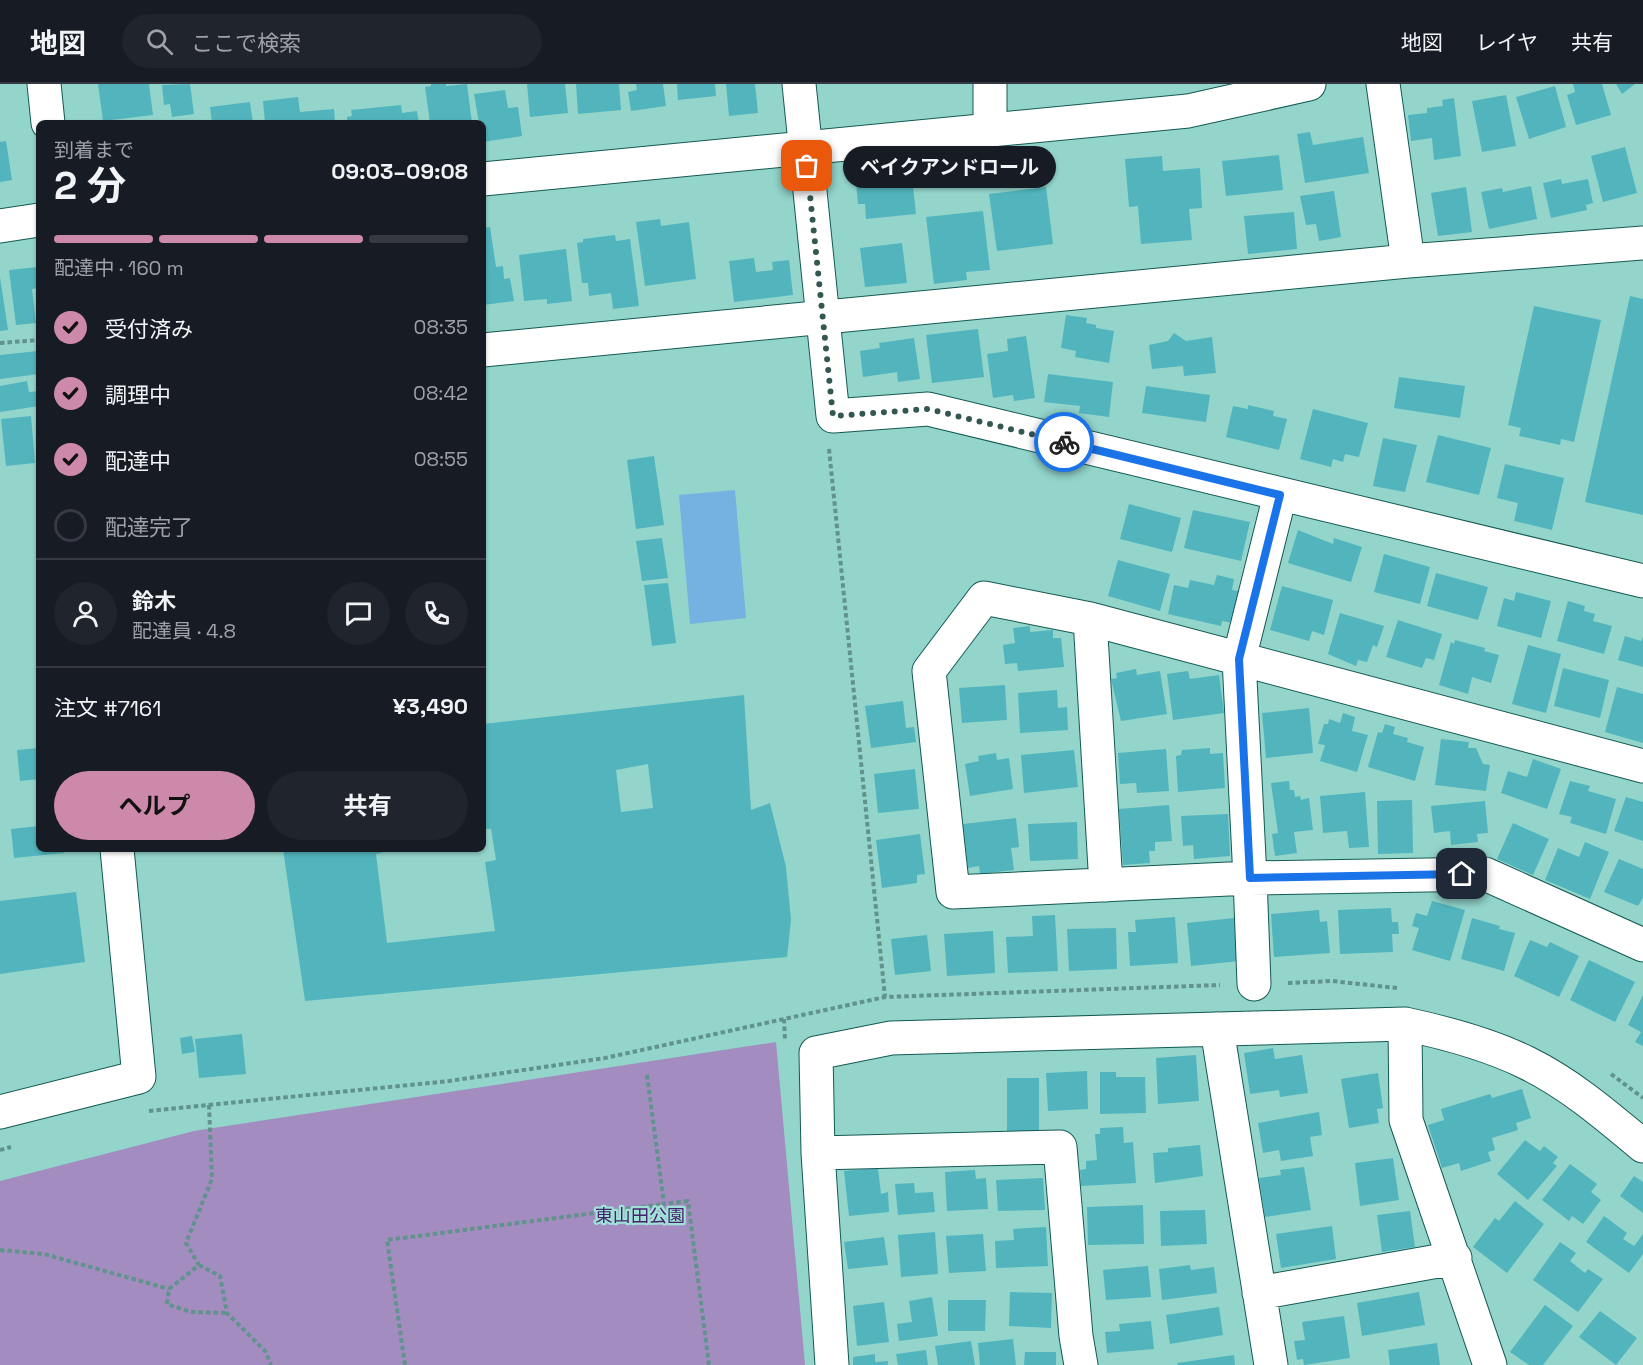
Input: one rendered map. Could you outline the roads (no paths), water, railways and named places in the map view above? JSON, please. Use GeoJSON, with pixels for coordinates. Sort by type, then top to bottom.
{"type":"FeatureCollection","features":[{"type":"Feature","properties":{"kind":"street"},"geometry":{"type":"LineString","coordinates":[[44,84],[48,120]]}},
{"type":"Feature","properties":{"kind":"street"},"geometry":{"type":"LineString","coordinates":[[799,84],[833,416],[928,409],[1643,580]]}},
{"type":"Feature","properties":{"kind":"street"},"geometry":{"type":"LineString","coordinates":[[990,84],[990,131]]}},
{"type":"Feature","properties":{"kind":"street"},"geometry":{"type":"LineString","coordinates":[[486,179],[1188,111],[1309,84]]}},
{"type":"Feature","properties":{"kind":"street"},"geometry":{"type":"LineString","coordinates":[[1383,84],[1408,261]]}},
{"type":"Feature","properties":{"kind":"street"},"geometry":{"type":"LineString","coordinates":[[0,226],[36,220]]}},
{"type":"Feature","properties":{"kind":"street"},"geometry":{"type":"LineString","coordinates":[[486,350],[822,315],[1408,261],[1643,243]]}},
{"type":"Feature","properties":{"kind":"street"},"geometry":{"type":"LineString","coordinates":[[1254,984],[1239,659],[1280,495]]}},
{"type":"Feature","properties":{"kind":"street"},"geometry":{"type":"LineString","coordinates":[[1643,766],[1090,619],[984,598],[929,671],[954,892],[1250,878],[1485,874],[1643,945]]}},
{"type":"Feature","properties":{"kind":"street"},"geometry":{"type":"LineString","coordinates":[[1090,619],[1106,885]]}},
{"type":"Feature","properties":{"kind":"street"},"geometry":{"type":"LineString","coordinates":[[0,1112],[139,1077],[117,852]]}},
{"type":"Feature","properties":{"kind":"street"},"geometry":{"type":"LineString","coordinates":[[1405,1024],[1406,1120],[1490,1365]]}},
{"type":"Feature","properties":{"kind":"street"},"geometry":{"type":"LineString","coordinates":[[832,1365],[818,1153],[816,1053],[891,1038],[1405,1024],[1458,1036],[1528,1064],[1597,1108],[1643,1146]]}},
{"type":"Feature","properties":{"kind":"street"},"geometry":{"type":"LineString","coordinates":[[1217,1029],[1271,1365]]}},
{"type":"Feature","properties":{"kind":"street"},"geometry":{"type":"LineString","coordinates":[[818,1153],[1060,1147],[1076,1336],[1081,1365]]}},
{"type":"Feature","properties":{"kind":"street"},"geometry":{"type":"LineString","coordinates":[[1258,1293],[1455,1258]]}},
{"type":"Feature","properties":{"kind":"water"},"geometry":{"type":"Polygon","coordinates":[[[735,490],[746,618],[690,624],[679,495],[735,490]]]}},
{"type":"Feature","properties":{"kind":"place","name":"ベイクアンドロール"},"geometry":{"type":"Point","coordinates":[807,166]}},
{"type":"Feature","properties":{"kind":"park label","name":"東山田公園"},"geometry":{"type":"Point","coordinates":[640,1215]}}]}
